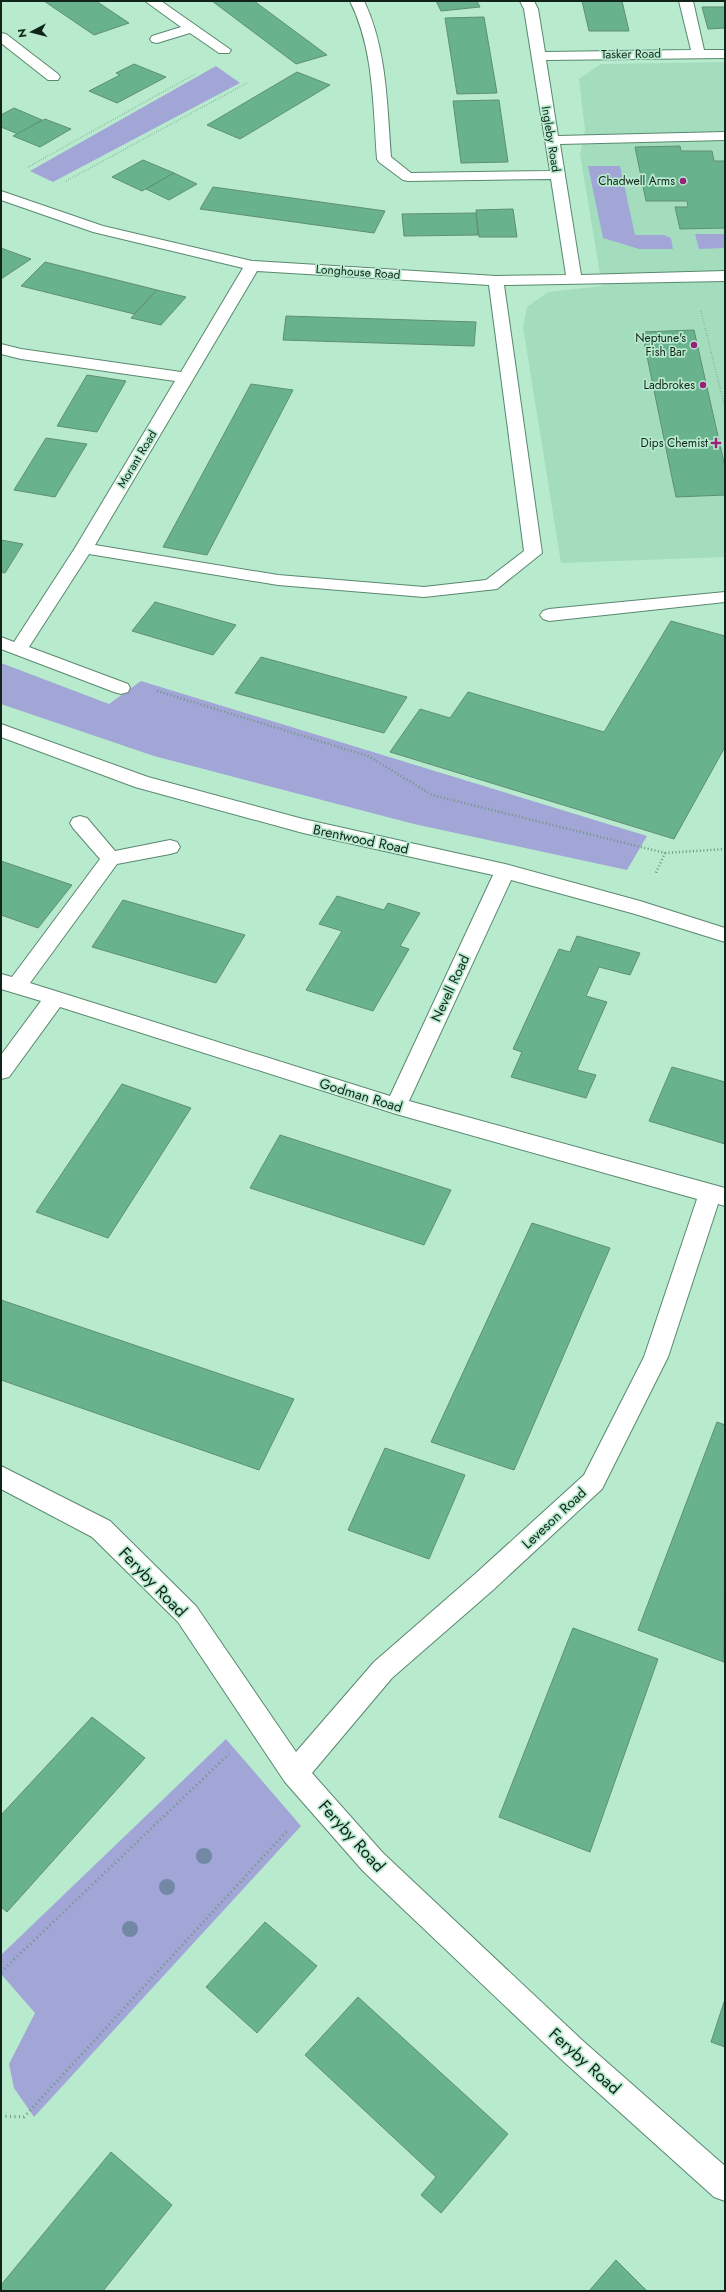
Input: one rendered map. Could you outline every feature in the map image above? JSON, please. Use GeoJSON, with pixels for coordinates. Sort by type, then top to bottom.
{"type":"FeatureCollection","features":[{"type":"Feature","properties":{"kind":"street"},"geometry":{"type":"LineString","coordinates":[[152,1],[224,50]]}},
{"type":"Feature","properties":{"kind":"street"},"geometry":{"type":"LineString","coordinates":[[357,1],[362,9],[375,60],[384,159],[408,176],[557,175]]}},
{"type":"Feature","properties":{"kind":"street","name":"Ingleby Road"},"geometry":{"type":"LineString","coordinates":[[526,1],[531,9],[537,56],[574,278]]}},
{"type":"Feature","properties":{"kind":"street"},"geometry":{"type":"LineString","coordinates":[[686,1],[698,54]]}},
{"type":"Feature","properties":{"kind":"street"},"geometry":{"type":"LineString","coordinates":[[157,39],[191,28]]}},
{"type":"Feature","properties":{"kind":"street"},"geometry":{"type":"LineString","coordinates":[[1,37],[54,77]]}},
{"type":"Feature","properties":{"kind":"street","name":"Tasker Road"},"geometry":{"type":"LineString","coordinates":[[537,56],[725,54]]}},
{"type":"Feature","properties":{"kind":"street"},"geometry":{"type":"LineString","coordinates":[[551,140],[725,136]]}},
{"type":"Feature","properties":{"kind":"street","name":"Longhouse Road"},"geometry":{"type":"LineString","coordinates":[[1,195],[98,229],[252,266],[496,281],[574,278],[725,276]]}},
{"type":"Feature","properties":{"kind":"street","name":"Morant Road"},"geometry":{"type":"LineString","coordinates":[[18,650],[84,548],[252,266]]}},
{"type":"Feature","properties":{"kind":"street"},"geometry":{"type":"LineString","coordinates":[[84,548],[278,580],[424,592],[490,585],[533,553],[496,281]]}},
{"type":"Feature","properties":{"kind":"street"},"geometry":{"type":"LineString","coordinates":[[1,349],[21,354],[186,378]]}},
{"type":"Feature","properties":{"kind":"street"},"geometry":{"type":"LineString","coordinates":[[549,615],[725,597]]}},
{"type":"Feature","properties":{"kind":"street"},"geometry":{"type":"LineString","coordinates":[[1,643],[121,688]]}},
{"type":"Feature","properties":{"kind":"street","name":"Brentwood Road"},"geometry":{"type":"LineString","coordinates":[[1,730],[142,782],[303,826],[505,871],[640,908],[725,935]]}},
{"type":"Feature","properties":{"kind":"street"},"geometry":{"type":"LineString","coordinates":[[80,823],[111,859]]}},
{"type":"Feature","properties":{"kind":"street"},"geometry":{"type":"LineString","coordinates":[[8,984],[111,859],[170,847]]}},
{"type":"Feature","properties":{"kind":"street","name":"Nevell Road"},"geometry":{"type":"LineString","coordinates":[[396,1106],[505,871]]}},
{"type":"Feature","properties":{"kind":"street","name":"Godman Road"},"geometry":{"type":"LineString","coordinates":[[8,984],[396,1106],[718,1195]]}},
{"type":"Feature","properties":{"kind":"street"},"geometry":{"type":"LineString","coordinates":[[1,1071],[55,998]]}},
{"type":"Feature","properties":{"kind":"street","name":"Leveson Road"},"geometry":{"type":"LineString","coordinates":[[296,1773],[383,1670],[484,1582],[593,1482],[656,1356],[718,1195]]}},
{"type":"Feature","properties":{"kind":"street","name":"Feryby Road"},"geometry":{"type":"LineString","coordinates":[[1,1477],[101,1530],[187,1614],[296,1773],[373,1862],[573,2051],[725,2186]]}},
{"type":"Feature","properties":{"kind":"path"},"geometry":{"type":"LineString","coordinates":[[26,168],[200,71]]}},
{"type":"Feature","properties":{"kind":"path"},"geometry":{"type":"LineString","coordinates":[[59,185],[247,83]]}},
{"type":"Feature","properties":{"kind":"path"},"geometry":{"type":"LineString","coordinates":[[700,304],[725,408]]}},
{"type":"Feature","properties":{"kind":"path"},"geometry":{"type":"LineString","coordinates":[[156,691],[368,756],[432,795],[665,853],[725,849]]}},
{"type":"Feature","properties":{"kind":"path"},"geometry":{"type":"LineString","coordinates":[[640,908],[665,853]]}},
{"type":"Feature","properties":{"kind":"path"},"geometry":{"type":"LineString","coordinates":[[1,1972],[261,1723]]}},
{"type":"Feature","properties":{"kind":"path"},"geometry":{"type":"LineString","coordinates":[[1,2116],[24,2117],[318,1798]]}},
{"type":"Feature","properties":{"kind":"shaded area"},"geometry":{"type":"Polygon","coordinates":[[[725,62],[725,557],[561,563],[523,327],[527,307],[548,292],[602,286],[580,154],[585,130],[579,79],[601,64],[725,62]]]}},
{"type":"Feature","properties":{"kind":"shaded area"},"geometry":{"type":"Polygon","coordinates":[[[216,66],[240,83],[53,182],[30,171],[216,66]]]}},
{"type":"Feature","properties":{"kind":"shaded area"},"geometry":{"type":"Polygon","coordinates":[[[588,166],[620,166],[635,235],[664,235],[671,238],[673,249],[639,249],[603,238],[588,166]]]}},
{"type":"Feature","properties":{"kind":"shaded area"},"geometry":{"type":"Polygon","coordinates":[[[695,234],[725,234],[725,248],[699,249],[695,234]]]}},
{"type":"Feature","properties":{"kind":"shaded area"},"geometry":{"type":"Polygon","coordinates":[[[1,663],[109,704],[141,681],[647,836],[627,870],[414,824],[154,756],[1,704],[1,663]]]}},
{"type":"Feature","properties":{"kind":"shaded area"},"geometry":{"type":"Polygon","coordinates":[[[226,1739],[301,1826],[34,2117],[14,2088],[9,2064],[35,2013],[1,1974],[1,1955],[226,1739]]]}},
{"type":"Feature","properties":{"kind":"building"},"geometry":{"type":"Polygon","coordinates":[[[44,1],[96,1],[129,23],[94,35],[44,1]]]}},
{"type":"Feature","properties":{"kind":"building"},"geometry":{"type":"Polygon","coordinates":[[[212,1],[254,1],[327,55],[296,64],[212,1]]]}},
{"type":"Feature","properties":{"kind":"building"},"geometry":{"type":"Polygon","coordinates":[[[436,1],[477,1],[480,7],[441,11],[436,1]]]}},
{"type":"Feature","properties":{"kind":"building"},"geometry":{"type":"Polygon","coordinates":[[[582,1],[622,1],[629,31],[589,31],[582,1]]]}},
{"type":"Feature","properties":{"kind":"building"},"geometry":{"type":"Polygon","coordinates":[[[702,7],[725,7],[725,28],[708,29],[702,7]]]}},
{"type":"Feature","properties":{"kind":"building"},"geometry":{"type":"Polygon","coordinates":[[[484,17],[497,93],[457,94],[445,18],[484,17]]]}},
{"type":"Feature","properties":{"kind":"building"},"geometry":{"type":"Polygon","coordinates":[[[134,64],[166,77],[117,103],[89,91],[120,75],[116,73],[134,64]]]}},
{"type":"Feature","properties":{"kind":"building"},"geometry":{"type":"Polygon","coordinates":[[[297,72],[330,85],[240,139],[207,125],[297,72]]]}},
{"type":"Feature","properties":{"kind":"building"},"geometry":{"type":"Polygon","coordinates":[[[499,100],[508,162],[461,163],[453,101],[499,100]]]}},
{"type":"Feature","properties":{"kind":"building"},"geometry":{"type":"Polygon","coordinates":[[[14,108],[42,120],[18,134],[1,127],[1,115],[14,108]]]}},
{"type":"Feature","properties":{"kind":"building"},"geometry":{"type":"Polygon","coordinates":[[[45,119],[71,129],[40,147],[13,136],[45,119]]]}},
{"type":"Feature","properties":{"kind":"building","name":"Chadwell Arms"},"geometry":{"type":"Polygon","coordinates":[[[680,146],[681,151],[712,151],[714,161],[725,161],[725,228],[680,229],[675,207],[688,207],[687,201],[646,201],[635,147],[680,146]]]}},
{"type":"Feature","properties":{"kind":"building"},"geometry":{"type":"Polygon","coordinates":[[[143,160],[174,173],[142,191],[112,177],[143,160]]]}},
{"type":"Feature","properties":{"kind":"building"},"geometry":{"type":"Polygon","coordinates":[[[174,173],[197,184],[169,200],[146,189],[174,173]]]}},
{"type":"Feature","properties":{"kind":"building"},"geometry":{"type":"Polygon","coordinates":[[[213,187],[385,211],[374,233],[200,209],[213,187]]]}},
{"type":"Feature","properties":{"kind":"building"},"geometry":{"type":"Polygon","coordinates":[[[513,209],[517,237],[479,237],[476,210],[513,209]]]}},
{"type":"Feature","properties":{"kind":"building"},"geometry":{"type":"Polygon","coordinates":[[[476,213],[478,235],[404,236],[402,214],[476,213]]]}},
{"type":"Feature","properties":{"kind":"building"},"geometry":{"type":"Polygon","coordinates":[[[1,248],[31,259],[1,279],[1,248]]]}},
{"type":"Feature","properties":{"kind":"building"},"geometry":{"type":"Polygon","coordinates":[[[45,262],[157,290],[134,314],[21,286],[45,262]]]}},
{"type":"Feature","properties":{"kind":"building"},"geometry":{"type":"Polygon","coordinates":[[[157,290],[186,297],[161,325],[131,318],[157,290]]]}},
{"type":"Feature","properties":{"kind":"building"},"geometry":{"type":"Polygon","coordinates":[[[286,316],[476,322],[474,346],[283,340],[286,316]]]}},
{"type":"Feature","properties":{"kind":"building"},"geometry":{"type":"Polygon","coordinates":[[[694,330],[725,467],[725,495],[676,497],[642,332],[694,330]]]}},
{"type":"Feature","properties":{"kind":"building"},"geometry":{"type":"Polygon","coordinates":[[[87,375],[126,381],[97,432],[57,426],[87,375]]]}},
{"type":"Feature","properties":{"kind":"building"},"geometry":{"type":"Polygon","coordinates":[[[251,384],[293,390],[207,555],[163,547],[251,384]]]}},
{"type":"Feature","properties":{"kind":"building"},"geometry":{"type":"Polygon","coordinates":[[[46,438],[87,444],[55,497],[14,490],[46,438]]]}},
{"type":"Feature","properties":{"kind":"building"},"geometry":{"type":"Polygon","coordinates":[[[1,540],[23,544],[5,573],[1,572],[1,540]]]}},
{"type":"Feature","properties":{"kind":"building"},"geometry":{"type":"Polygon","coordinates":[[[155,602],[236,625],[213,655],[132,631],[155,602]]]}},
{"type":"Feature","properties":{"kind":"building"},"geometry":{"type":"Polygon","coordinates":[[[671,621],[725,636],[725,747],[674,839],[390,752],[420,709],[450,718],[468,692],[604,732],[671,621]]]}},
{"type":"Feature","properties":{"kind":"building"},"geometry":{"type":"Polygon","coordinates":[[[261,657],[407,697],[384,733],[235,693],[261,657]]]}},
{"type":"Feature","properties":{"kind":"building"},"geometry":{"type":"Polygon","coordinates":[[[1,861],[72,885],[38,928],[1,915],[1,861]]]}},
{"type":"Feature","properties":{"kind":"building"},"geometry":{"type":"Polygon","coordinates":[[[337,896],[384,910],[388,903],[420,913],[400,946],[409,949],[373,1011],[306,990],[342,931],[319,924],[337,896]]]}},
{"type":"Feature","properties":{"kind":"building"},"geometry":{"type":"Polygon","coordinates":[[[123,900],[245,935],[216,983],[92,947],[123,900]]]}},
{"type":"Feature","properties":{"kind":"building"},"geometry":{"type":"Polygon","coordinates":[[[577,936],[640,953],[630,975],[599,967],[586,996],[607,1002],[577,1070],[596,1075],[586,1098],[511,1077],[522,1052],[513,1049],[559,949],[570,952],[577,936]]]}},
{"type":"Feature","properties":{"kind":"building"},"geometry":{"type":"Polygon","coordinates":[[[672,1067],[725,1082],[725,1144],[649,1121],[672,1067]]]}},
{"type":"Feature","properties":{"kind":"building"},"geometry":{"type":"Polygon","coordinates":[[[122,1084],[191,1108],[108,1238],[36,1212],[122,1084]]]}},
{"type":"Feature","properties":{"kind":"building"},"geometry":{"type":"Polygon","coordinates":[[[280,1135],[451,1190],[424,1245],[250,1188],[280,1135]]]}},
{"type":"Feature","properties":{"kind":"building"},"geometry":{"type":"Polygon","coordinates":[[[532,1223],[610,1248],[514,1470],[431,1442],[532,1223]]]}},
{"type":"Feature","properties":{"kind":"building"},"geometry":{"type":"Polygon","coordinates":[[[1,1300],[294,1399],[259,1470],[1,1380],[1,1300]]]}},
{"type":"Feature","properties":{"kind":"building"},"geometry":{"type":"Polygon","coordinates":[[[717,1422],[725,1425],[724,1662],[638,1630],[717,1422]]]}},
{"type":"Feature","properties":{"kind":"building"},"geometry":{"type":"Polygon","coordinates":[[[385,1448],[465,1475],[429,1559],[348,1530],[385,1448]]]}},
{"type":"Feature","properties":{"kind":"building"},"geometry":{"type":"Polygon","coordinates":[[[573,1628],[658,1659],[590,1852],[499,1817],[573,1628]]]}},
{"type":"Feature","properties":{"kind":"building"},"geometry":{"type":"Polygon","coordinates":[[[92,1717],[145,1758],[7,1912],[1,1907],[1,1815],[92,1717]]]}},
{"type":"Feature","properties":{"kind":"building"},"geometry":{"type":"Polygon","coordinates":[[[265,1922],[317,1966],[257,2033],[206,1987],[265,1922]]]}},
{"type":"Feature","properties":{"kind":"building"},"geometry":{"type":"Polygon","coordinates":[[[358,1997],[508,2134],[441,2213],[421,2195],[436,2177],[305,2055],[358,1997]]]}},
{"type":"Feature","properties":{"kind":"building"},"geometry":{"type":"Polygon","coordinates":[[[725,1999],[725,2047],[711,2042],[725,1999]]]}},
{"type":"Feature","properties":{"kind":"building"},"geometry":{"type":"Polygon","coordinates":[[[111,2152],[172,2205],[103,2291],[1,2291],[1,2285],[111,2152]]]}},
{"type":"Feature","properties":{"kind":"building"},"geometry":{"type":"Polygon","coordinates":[[[616,2260],[647,2291],[589,2291],[616,2260]]]}},
{"type":"Feature","properties":{"kind":"place","name":"Chadwell Arms"},"geometry":{"type":"Point","coordinates":[683,181]}},
{"type":"Feature","properties":{"kind":"place","name":"Neptune's Fish Bar"},"geometry":{"type":"Point","coordinates":[694,345]}},
{"type":"Feature","properties":{"kind":"place","name":"Ladbrokes"},"geometry":{"type":"Point","coordinates":[703,385]}},
{"type":"Feature","properties":{"kind":"place","name":"Dips Chemist"},"geometry":{"type":"Point","coordinates":[716,443]}}]}
